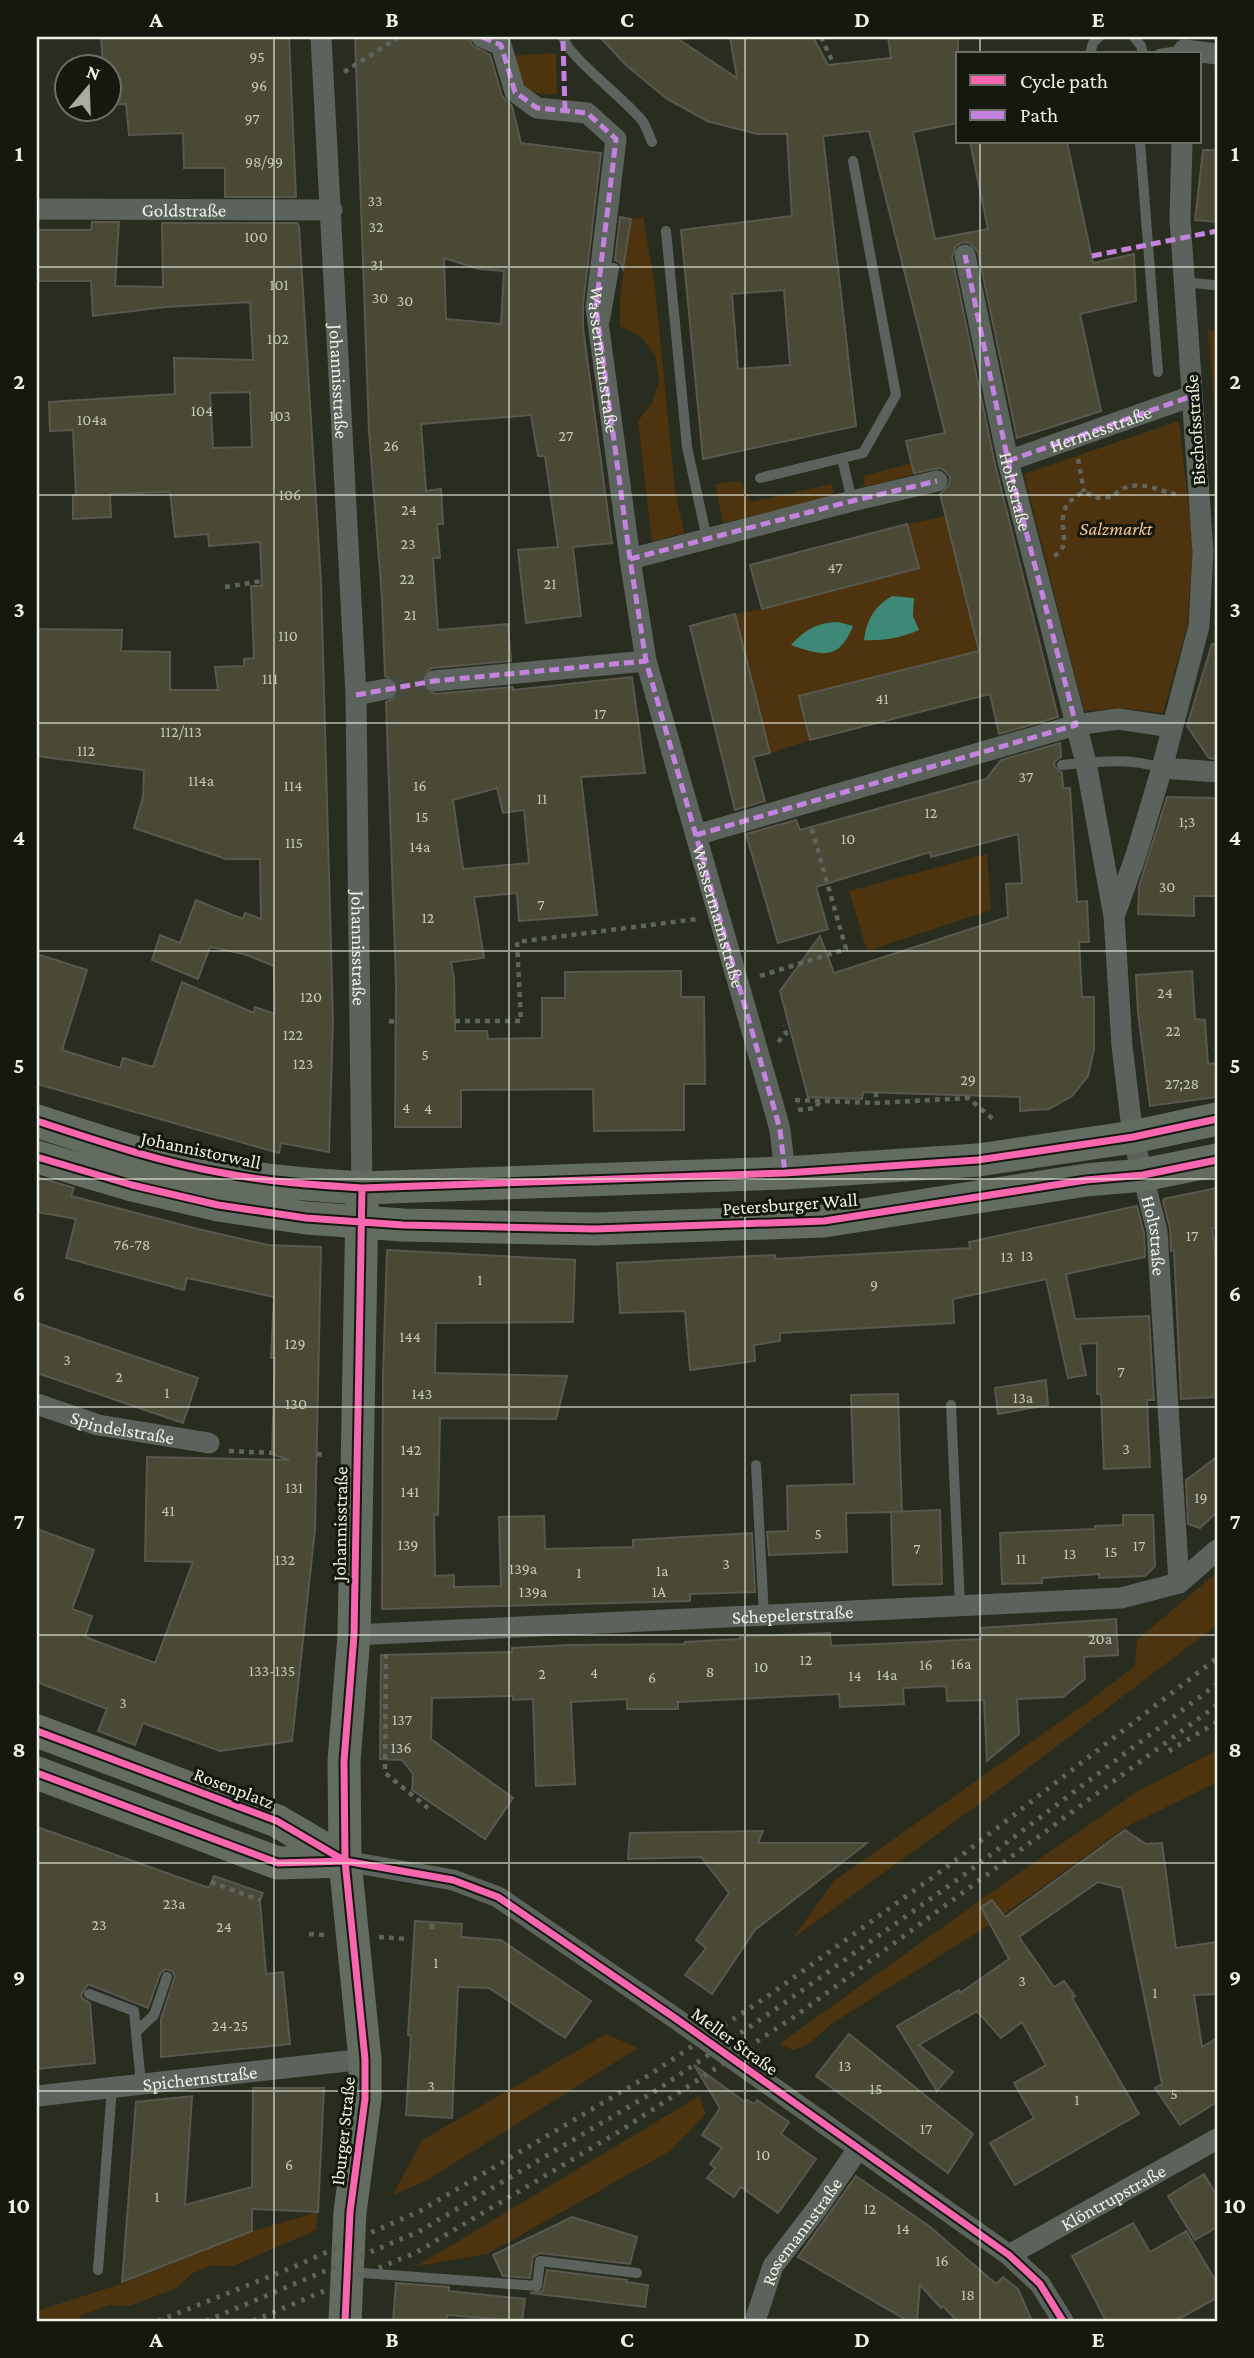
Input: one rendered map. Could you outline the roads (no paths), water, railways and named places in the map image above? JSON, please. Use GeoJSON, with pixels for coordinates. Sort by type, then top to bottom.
{"type":"FeatureCollection","features":[{"type":"Feature","properties":{"kind":"main road","name":"Petersburger Wall"},"geometry":{"type":"LineString","coordinates":[[362,1188],[785,1173],[978,1160],[1133,1137],[1217,1119]]}},
{"type":"Feature","properties":{"kind":"main road","name":"Johannistorwall"},"geometry":{"type":"LineString","coordinates":[[37,1121],[139,1154],[222,1173],[299,1184],[362,1188]]}},
{"type":"Feature","properties":{"kind":"main road"},"geometry":{"type":"LineString","coordinates":[[37,1157],[132,1185],[218,1205],[362,1223]]}},
{"type":"Feature","properties":{"kind":"main road","name":"Petersburger Wall"},"geometry":{"type":"LineString","coordinates":[[362,1223],[595,1229],[824,1221],[1059,1184],[1143,1175],[1217,1160]]}},
{"type":"Feature","properties":{"kind":"main road","name":"Johannisstraße"},"geometry":{"type":"LineString","coordinates":[[345,1861],[344,1761],[354,1635],[362,1188]]}},
{"type":"Feature","properties":{"kind":"main road","name":"Rosenplatz"},"geometry":{"type":"LineString","coordinates":[[37,1731],[277,1821],[345,1861]]}},
{"type":"Feature","properties":{"kind":"main road"},"geometry":{"type":"LineString","coordinates":[[37,1773],[278,1863],[345,1861]]}},
{"type":"Feature","properties":{"kind":"main road","name":"Iburger Straße"},"geometry":{"type":"LineString","coordinates":[[345,1861],[365,2059],[365,2099],[354,2177],[345,2321]]}},
{"type":"Feature","properties":{"kind":"street","name":"Johannisstraße"},"geometry":{"type":"LineString","coordinates":[[321,37],[356,695],[362,1188]]}},
{"type":"Feature","properties":{"kind":"street","name":"Wassermannstraße"},"geometry":{"type":"LineString","coordinates":[[482,37],[501,46],[515,92],[537,108],[587,113],[616,139],[596,307],[646,661],[780,1130],[785,1173]]}},
{"type":"Feature","properties":{"kind":"street"},"geometry":{"type":"LineString","coordinates":[[1184,47],[1217,54]]}},
{"type":"Feature","properties":{"kind":"street","name":"Bischofsstraße"},"geometry":{"type":"LineString","coordinates":[[1114,916],[1136,855],[1162,768],[1199,626],[1203,552],[1180,219],[1182,144]]}},
{"type":"Feature","properties":{"kind":"street","name":"Goldstraße"},"geometry":{"type":"LineString","coordinates":[[37,209],[332,210]]}},
{"type":"Feature","properties":{"kind":"street","name":"Holtstraße"},"geometry":{"type":"LineString","coordinates":[[965,255],[1008,461],[1086,763],[1114,916],[1122,1046],[1133,1137],[1157,1231],[1179,1583]]}},
{"type":"Feature","properties":{"kind":"street","name":"Hermesstraße"},"geometry":{"type":"LineString","coordinates":[[1008,461],[1192,396]]}},
{"type":"Feature","properties":{"kind":"street"},"geometry":{"type":"LineString","coordinates":[[630,559],[937,481]]}},
{"type":"Feature","properties":{"kind":"street"},"geometry":{"type":"LineString","coordinates":[[434,681],[646,661]]}},
{"type":"Feature","properties":{"kind":"street"},"geometry":{"type":"LineString","coordinates":[[356,695],[386,689]]}},
{"type":"Feature","properties":{"kind":"street"},"geometry":{"type":"LineString","coordinates":[[696,835],[1076,725],[1118,719],[1172,727]]}},
{"type":"Feature","properties":{"kind":"street"},"geometry":{"type":"LineString","coordinates":[[1162,768],[1217,772]]}},
{"type":"Feature","properties":{"kind":"street","name":"Spindelstraße"},"geometry":{"type":"LineString","coordinates":[[37,1405],[98,1425],[209,1443]]}},
{"type":"Feature","properties":{"kind":"street","name":"Schepelerstraße"},"geometry":{"type":"LineString","coordinates":[[354,1635],[1121,1598],[1179,1583],[1217,1550]]}},
{"type":"Feature","properties":{"kind":"street","name":"Meller Straße"},"geometry":{"type":"LineString","coordinates":[[345,1861],[453,1880],[498,1897],[663,2010],[1009,2255],[1040,2284],[1063,2321]]}},
{"type":"Feature","properties":{"kind":"street","name":"Spichernstraße"},"geometry":{"type":"LineString","coordinates":[[37,2096],[365,2059]]}},
{"type":"Feature","properties":{"kind":"street","name":"Klöntrupstraße"},"geometry":{"type":"LineString","coordinates":[[1009,2255],[1217,2139]]}},
{"type":"Feature","properties":{"kind":"street","name":"Rosemannstraße"},"geometry":{"type":"LineString","coordinates":[[755,2321],[773,2266],[858,2149]]}},
{"type":"Feature","properties":{"kind":"lane"},"geometry":{"type":"LineString","coordinates":[[563,37],[563,41],[577,56],[643,122],[652,142]]}},
{"type":"Feature","properties":{"kind":"lane"},"geometry":{"type":"LineString","coordinates":[[1091,52],[1093,43],[1099,37]]}},
{"type":"Feature","properties":{"kind":"lane"},"geometry":{"type":"LineString","coordinates":[[1134,37],[1142,52]]}},
{"type":"Feature","properties":{"kind":"lane"},"geometry":{"type":"LineString","coordinates":[[1166,52],[1184,47]]}},
{"type":"Feature","properties":{"kind":"lane"},"geometry":{"type":"LineString","coordinates":[[1140,144],[1158,372]]}},
{"type":"Feature","properties":{"kind":"lane"},"geometry":{"type":"LineString","coordinates":[[760,478],[863,453],[895,395],[853,161]]}},
{"type":"Feature","properties":{"kind":"lane"},"geometry":{"type":"LineString","coordinates":[[666,231],[687,447],[707,539]]}},
{"type":"Feature","properties":{"kind":"lane"},"geometry":{"type":"LineString","coordinates":[[601,341],[614,268]]}},
{"type":"Feature","properties":{"kind":"lane"},"geometry":{"type":"LineString","coordinates":[[1184,282],[1213,285]]}},
{"type":"Feature","properties":{"kind":"lane"},"geometry":{"type":"LineString","coordinates":[[842,458],[852,501]]}},
{"type":"Feature","properties":{"kind":"lane"},"geometry":{"type":"LineString","coordinates":[[1062,765],[1112,760],[1141,762],[1162,768]]}},
{"type":"Feature","properties":{"kind":"lane"},"geometry":{"type":"LineString","coordinates":[[951,1405],[960,1606]]}},
{"type":"Feature","properties":{"kind":"lane"},"geometry":{"type":"LineString","coordinates":[[756,1465],[764,1616]]}},
{"type":"Feature","properties":{"kind":"lane"},"geometry":{"type":"LineString","coordinates":[[136,2032],[154,2015],[167,1977]]}},
{"type":"Feature","properties":{"kind":"lane"},"geometry":{"type":"LineString","coordinates":[[89,1994],[134,2011],[141,2084]]}},
{"type":"Feature","properties":{"kind":"lane"},"geometry":{"type":"LineString","coordinates":[[98,2270],[112,2087]]}},
{"type":"Feature","properties":{"kind":"lane"},"geometry":{"type":"LineString","coordinates":[[347,2272],[537,2286],[540,2261],[637,2273]]}},
{"type":"Feature","properties":{"kind":"water"},"geometry":{"type":"Polygon","coordinates":[[[892,596],[914,598],[913,616],[919,630],[892,638],[864,640],[872,614],[892,596]]]}},
{"type":"Feature","properties":{"kind":"water"},"geometry":{"type":"Polygon","coordinates":[[[838,622],[853,626],[842,645],[835,650],[828,653],[812,652],[791,645],[812,628],[838,622]]]}},
{"type":"Feature","properties":{"kind":"tunnel"},"geometry":{"type":"LineString","coordinates":[[386,689],[434,681]]}},
{"type":"Feature","properties":{"kind":"railway"},"geometry":{"type":"LineString","coordinates":[[158,2321],[291,2268],[420,2211],[643,2079],[768,1996],[944,1869],[1217,1658]]}},
{"type":"Feature","properties":{"kind":"railway"},"geometry":{"type":"LineString","coordinates":[[206,2321],[418,2232],[657,2090],[961,1877],[1217,1684]]}},
{"type":"Feature","properties":{"kind":"railway"},"geometry":{"type":"LineString","coordinates":[[253,2321],[417,2252],[620,2131],[794,2017],[1217,1705]]}},
{"type":"Feature","properties":{"kind":"railway"},"geometry":{"type":"LineString","coordinates":[[1169,1751],[1217,1722]]}},
{"type":"Feature","properties":{"kind":"park label","name":"Salzmarkt"},"geometry":{"type":"Point","coordinates":[1116,528]}}]}
